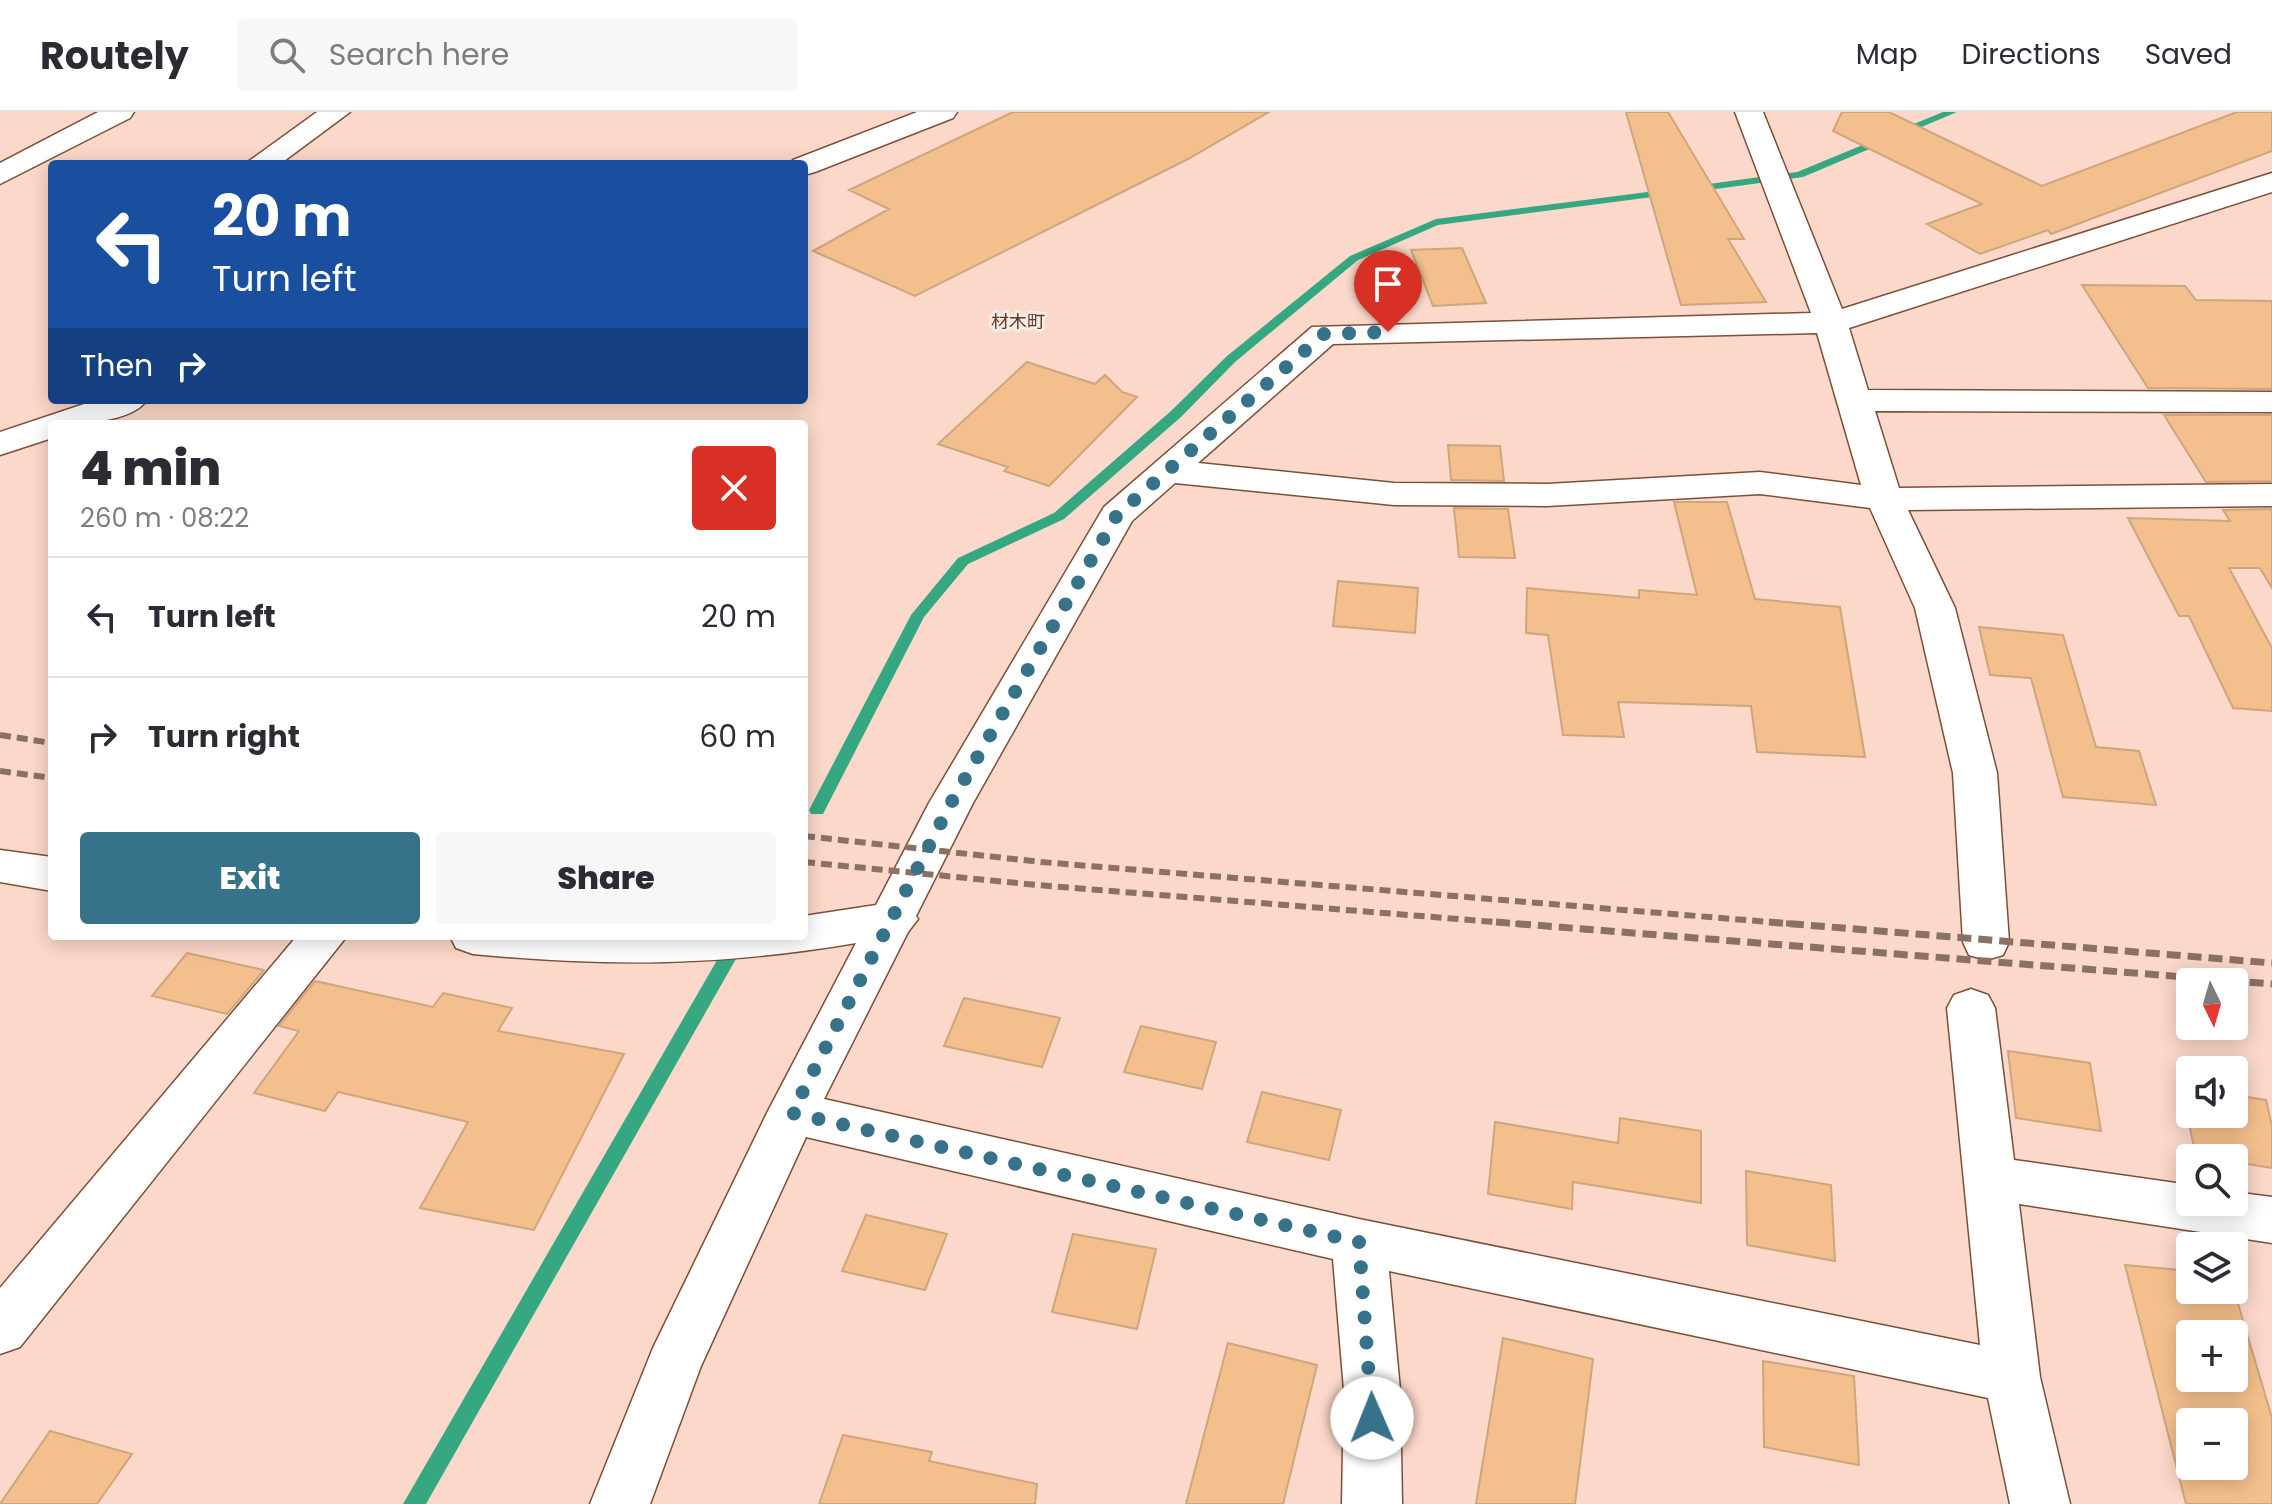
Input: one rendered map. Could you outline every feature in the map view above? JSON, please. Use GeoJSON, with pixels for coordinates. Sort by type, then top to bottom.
{"type":"FeatureCollection","features":[{"type":"Feature","properties":{"kind":"street"},"geometry":{"type":"LineString","coordinates":[[0,175],[120,112]]}},
{"type":"Feature","properties":{"kind":"street"},"geometry":{"type":"LineString","coordinates":[[266,160],[336,112]]}},
{"type":"Feature","properties":{"kind":"street"},"geometry":{"type":"LineString","coordinates":[[808,164],[943,112]]}},
{"type":"Feature","properties":{"kind":"street"},"geometry":{"type":"LineString","coordinates":[[1749,112],[1831,323],[1884,499],[1935,608],[1975,773],[1986,942]]}},
{"type":"Feature","properties":{"kind":"street"},"geometry":{"type":"LineString","coordinates":[[620,1504],[673,1366],[792,1113],[895,919],[951,803],[1117,515],[1324,334],[1831,323],[2266,195]]}},
{"type":"Feature","properties":{"kind":"street"},"geometry":{"type":"LineString","coordinates":[[1854,400],[2272,402]]}},
{"type":"Feature","properties":{"kind":"street"},"geometry":{"type":"LineString","coordinates":[[64,417],[114,404]]}},
{"type":"Feature","properties":{"kind":"street"},"geometry":{"type":"LineString","coordinates":[[0,444],[48,424]]}},
{"type":"Feature","properties":{"kind":"street"},"geometry":{"type":"LineString","coordinates":[[1164,471],[1394,494],[1547,495],[1760,483],[1884,499],[2272,495]]}},
{"type":"Feature","properties":{"kind":"street"},"geometry":{"type":"LineString","coordinates":[[0,866],[48,873]]}},
{"type":"Feature","properties":{"kind":"street"},"geometry":{"type":"LineString","coordinates":[[808,933],[895,919]]}},
{"type":"Feature","properties":{"kind":"street"},"geometry":{"type":"LineString","coordinates":[[0,1329],[321,940]]}},
{"type":"Feature","properties":{"kind":"street"},"geometry":{"type":"LineString","coordinates":[[511,940],[559,945],[674,947],[757,940]]}},
{"type":"Feature","properties":{"kind":"street"},"geometry":{"type":"LineString","coordinates":[[1971,1008],[2012,1377],[2040,1504]]}},
{"type":"Feature","properties":{"kind":"street"},"geometry":{"type":"LineString","coordinates":[[792,1113],[1359,1242],[2012,1377]]}},
{"type":"Feature","properties":{"kind":"street"},"geometry":{"type":"LineString","coordinates":[[1990,1178],[2272,1220]]}},
{"type":"Feature","properties":{"kind":"street"},"geometry":{"type":"LineString","coordinates":[[1359,1242],[1372,1390],[1372,1504]]}},
{"type":"Feature","properties":{"kind":"building"},"geometry":{"type":"Polygon","coordinates":[[[1013,112],[1269,112],[1188,159],[915,296],[813,251],[889,209],[849,190],[1013,112]]]}},
{"type":"Feature","properties":{"kind":"building"},"geometry":{"type":"Polygon","coordinates":[[[1626,112],[1668,112],[1744,239],[1728,239],[1766,302],[1681,305],[1626,112]]]}},
{"type":"Feature","properties":{"kind":"building"},"geometry":{"type":"Polygon","coordinates":[[[1842,112],[1889,112],[2042,186],[2237,112],[2272,112],[2272,151],[2051,234],[2048,230],[1980,254],[1927,224],[1982,204],[1833,131],[1842,112]]]}},
{"type":"Feature","properties":{"kind":"building"},"geometry":{"type":"Polygon","coordinates":[[[1462,248],[1486,303],[1433,306],[1411,250],[1462,248]]]}},
{"type":"Feature","properties":{"kind":"building"},"geometry":{"type":"Polygon","coordinates":[[[2082,285],[2185,286],[2196,300],[2272,301],[2272,389],[2148,388],[2082,285]]]}},
{"type":"Feature","properties":{"kind":"building"},"geometry":{"type":"Polygon","coordinates":[[[1027,362],[1095,384],[1105,375],[1122,392],[1137,397],[1049,486],[1004,471],[1008,467],[938,444],[1027,362]]]}},
{"type":"Feature","properties":{"kind":"building"},"geometry":{"type":"Polygon","coordinates":[[[2164,415],[2272,415],[2272,481],[2206,482],[2164,415]]]}},
{"type":"Feature","properties":{"kind":"building"},"geometry":{"type":"Polygon","coordinates":[[[1448,445],[1500,446],[1504,481],[1451,480],[1448,445]]]}},
{"type":"Feature","properties":{"kind":"building"},"geometry":{"type":"Polygon","coordinates":[[[1674,502],[1727,502],[1755,599],[1840,607],[1865,757],[1757,752],[1751,706],[1618,702],[1624,737],[1563,735],[1548,635],[1526,633],[1527,588],[1639,598],[1639,590],[1697,595],[1674,502]]]}},
{"type":"Feature","properties":{"kind":"building"},"geometry":{"type":"Polygon","coordinates":[[[1454,508],[1508,509],[1515,558],[1459,557],[1454,508]]]}},
{"type":"Feature","properties":{"kind":"building"},"geometry":{"type":"Polygon","coordinates":[[[2272,509],[2272,588],[2260,568],[2229,568],[2272,648],[2272,711],[2233,708],[2189,616],[2179,616],[2128,518],[2230,521],[2223,510],[2272,509]]]}},
{"type":"Feature","properties":{"kind":"building"},"geometry":{"type":"Polygon","coordinates":[[[1338,581],[1418,588],[1415,633],[1333,626],[1338,581]]]}},
{"type":"Feature","properties":{"kind":"building"},"geometry":{"type":"Polygon","coordinates":[[[1979,627],[2063,635],[2096,747],[2139,751],[2156,805],[2063,797],[2031,678],[1990,675],[1979,627]]]}},
{"type":"Feature","properties":{"kind":"building"},"geometry":{"type":"Polygon","coordinates":[[[187,953],[264,970],[227,1014],[152,996],[187,953]]]}},
{"type":"Feature","properties":{"kind":"building"},"geometry":{"type":"Polygon","coordinates":[[[315,981],[433,1007],[443,993],[512,1008],[498,1031],[624,1054],[534,1230],[420,1208],[468,1122],[338,1092],[325,1111],[254,1093],[299,1031],[279,1026],[315,981]]]}},
{"type":"Feature","properties":{"kind":"building"},"geometry":{"type":"Polygon","coordinates":[[[964,998],[1060,1018],[1042,1067],[944,1046],[964,998]]]}},
{"type":"Feature","properties":{"kind":"building"},"geometry":{"type":"Polygon","coordinates":[[[1141,1026],[1216,1042],[1202,1089],[1124,1072],[1141,1026]]]}},
{"type":"Feature","properties":{"kind":"building"},"geometry":{"type":"Polygon","coordinates":[[[2008,1051],[2090,1063],[2101,1131],[2016,1118],[2008,1051]]]}},
{"type":"Feature","properties":{"kind":"building"},"geometry":{"type":"Polygon","coordinates":[[[1262,1092],[1341,1110],[1329,1160],[1247,1142],[1262,1092]]]}},
{"type":"Feature","properties":{"kind":"building"},"geometry":{"type":"Polygon","coordinates":[[[2248,1097],[2266,1100],[2272,1126],[2272,1168],[2248,1164],[2248,1144],[2193,1144],[2190,1128],[2248,1128],[2248,1097]]]}},
{"type":"Feature","properties":{"kind":"building"},"geometry":{"type":"Polygon","coordinates":[[[1620,1118],[1701,1131],[1701,1203],[1573,1182],[1572,1209],[1488,1194],[1495,1122],[1618,1143],[1620,1118]]]}},
{"type":"Feature","properties":{"kind":"building"},"geometry":{"type":"Polygon","coordinates":[[[1746,1171],[1831,1185],[1835,1261],[1747,1245],[1746,1171]]]}},
{"type":"Feature","properties":{"kind":"building"},"geometry":{"type":"Polygon","coordinates":[[[866,1215],[947,1234],[925,1290],[842,1271],[866,1215]]]}},
{"type":"Feature","properties":{"kind":"building"},"geometry":{"type":"Polygon","coordinates":[[[1073,1234],[1156,1249],[1137,1329],[1052,1312],[1073,1234]]]}},
{"type":"Feature","properties":{"kind":"building"},"geometry":{"type":"Polygon","coordinates":[[[2125,1265],[2176,1270],[2176,1304],[2238,1304],[2243,1320],[2176,1320],[2176,1392],[2248,1392],[2248,1337],[2272,1418],[2272,1504],[2186,1504],[2180,1480],[2248,1480],[2248,1408],[2176,1408],[2176,1465],[2125,1265]]]}},
{"type":"Feature","properties":{"kind":"building"},"geometry":{"type":"Polygon","coordinates":[[[1503,1338],[1593,1359],[1575,1504],[1476,1504],[1503,1338]]]}},
{"type":"Feature","properties":{"kind":"building"},"geometry":{"type":"Polygon","coordinates":[[[1228,1343],[1317,1365],[1283,1504],[1186,1504],[1228,1343]]]}},
{"type":"Feature","properties":{"kind":"building"},"geometry":{"type":"Polygon","coordinates":[[[1763,1361],[1854,1376],[1859,1465],[1764,1447],[1763,1361]]]}},
{"type":"Feature","properties":{"kind":"building"},"geometry":{"type":"Polygon","coordinates":[[[50,1431],[132,1454],[97,1504],[0,1504],[50,1431]]]}},
{"type":"Feature","properties":{"kind":"building"},"geometry":{"type":"Polygon","coordinates":[[[843,1435],[932,1452],[929,1461],[1037,1484],[1035,1504],[819,1504],[843,1435]]]}},
{"type":"Feature","properties":{"kind":"waterway"},"geometry":{"type":"LineString","coordinates":[[1694,189],[1799,175],[1952,112]]}},
{"type":"Feature","properties":{"kind":"waterway"},"geometry":{"type":"LineString","coordinates":[[817,810],[918,615],[963,561],[1059,516],[1176,414],[1231,359],[1354,258],[1436,222],[1671,192]]}},
{"type":"Feature","properties":{"kind":"waterway"},"geometry":{"type":"LineString","coordinates":[[414,1504],[738,940]]}},
{"type":"Feature","properties":{"kind":"railway"},"geometry":{"type":"LineString","coordinates":[[0,735],[48,742]]}},
{"type":"Feature","properties":{"kind":"railway"},"geometry":{"type":"LineString","coordinates":[[0,771],[48,777]]}},
{"type":"Feature","properties":{"kind":"railway"},"geometry":{"type":"LineString","coordinates":[[808,836],[1041,862],[1794,924]]}},
{"type":"Feature","properties":{"kind":"railway"},"geometry":{"type":"LineString","coordinates":[[808,862],[1037,885],[1520,924]]}},
{"type":"Feature","properties":{"kind":"railway"},"geometry":{"type":"LineString","coordinates":[[1496,922],[2272,984]]}},
{"type":"Feature","properties":{"kind":"railway"},"geometry":{"type":"LineString","coordinates":[[1769,922],[2272,963]]}},
{"type":"Feature","properties":{"kind":"district","name":"材木町"},"geometry":{"type":"Point","coordinates":[1018,321]}},
{"type":"Feature","properties":{"kind":"route"},"geometry":{"type":"LineString","coordinates":[[1372,1418],[1359,1242],[792,1113],[895,919],[951,803],[1117,515],[1324,334],[1388,332]]}}]}
